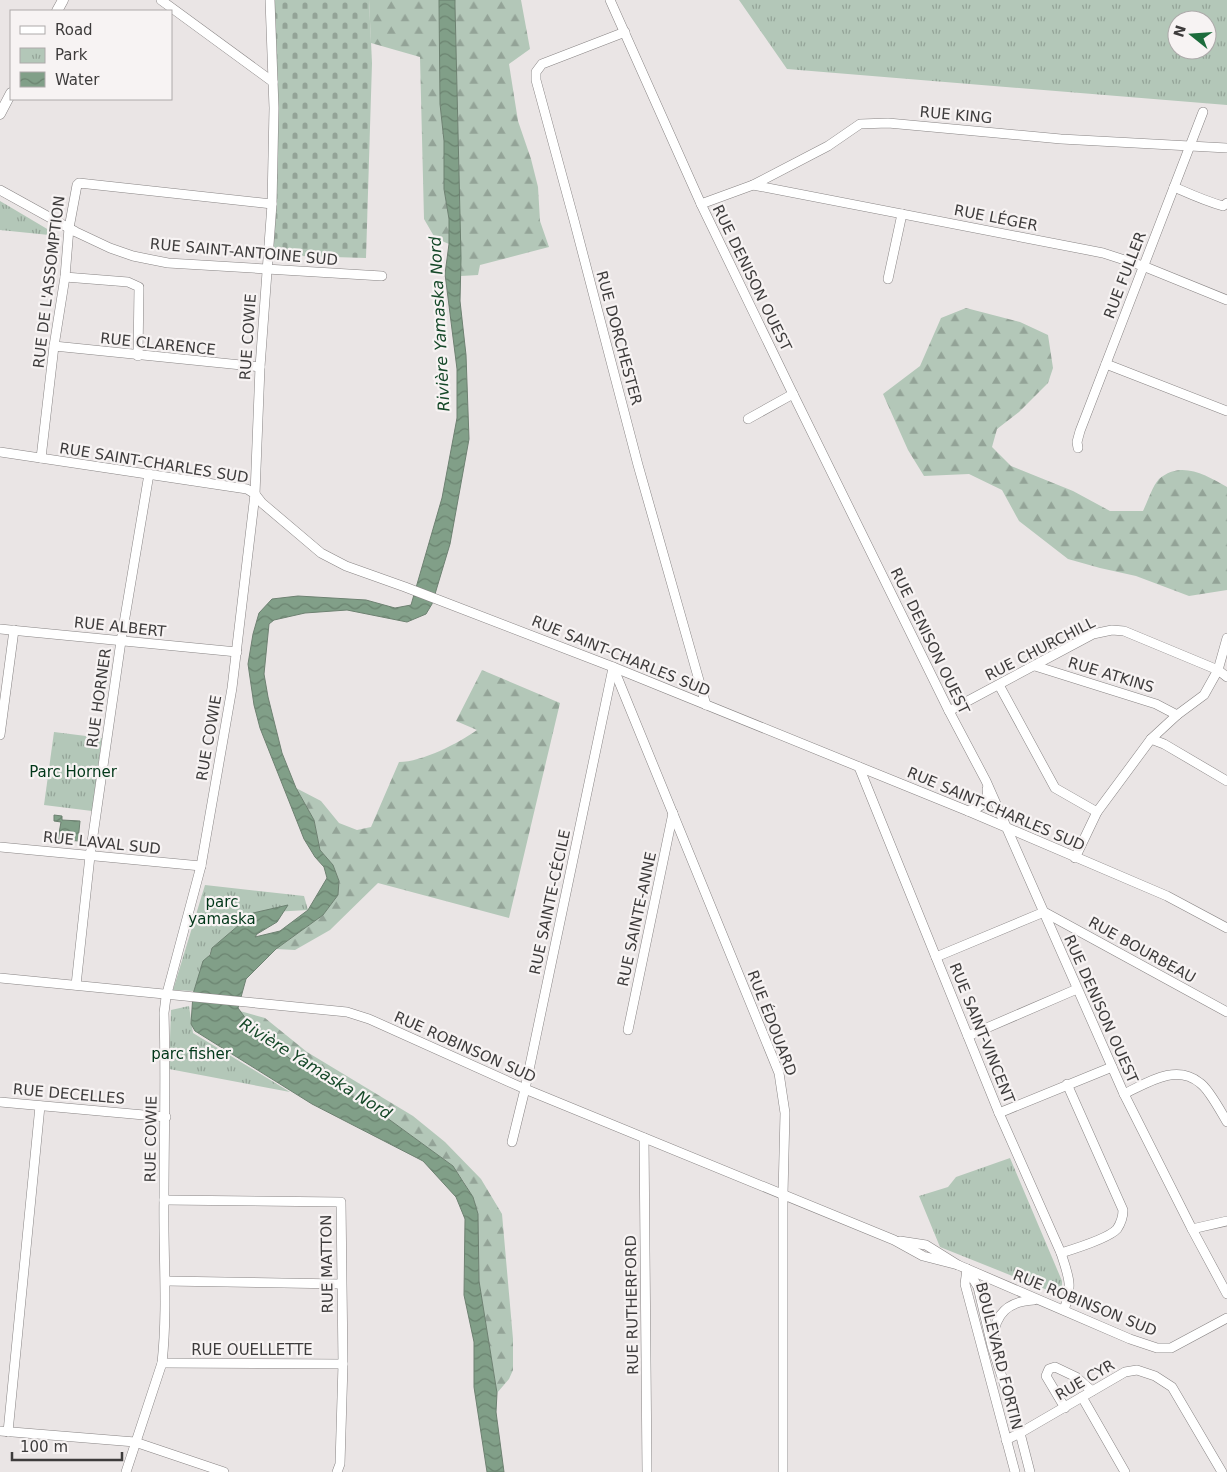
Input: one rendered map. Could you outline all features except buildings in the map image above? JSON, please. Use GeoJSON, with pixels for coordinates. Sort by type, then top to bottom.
{"type":"FeatureCollection","features":[{"type":"Feature","properties":{"kind":"main road"},"geometry":{"type":"LineString","coordinates":[[0,114],[10,95]]}},
{"type":"Feature","properties":{"kind":"street"},"geometry":{"type":"LineString","coordinates":[[161,0],[273,82]]}},
{"type":"Feature","properties":{"kind":"street","name":"RUE COWIE"},"geometry":{"type":"LineString","coordinates":[[126,1472],[162,1363],[166,1281],[164,1013],[201,866],[237,652],[255,494],[260,367],[272,204],[274,108],[270,0]]}},
{"type":"Feature","properties":{"kind":"street","name":"RUE DENISON OUEST"},"geometry":{"type":"LineString","coordinates":[[610,0],[701,204],[949,711],[986,781],[1124,1094],[1227,1294]]}},
{"type":"Feature","properties":{"kind":"street","name":"RUE DORCHESTER"},"geometry":{"type":"LineString","coordinates":[[625,32],[542,64],[536,72],[536,80],[638,465],[706,705]]}},
{"type":"Feature","properties":{"kind":"street","name":"RUE FULLER"},"geometry":{"type":"LineString","coordinates":[[1078,448],[1077,442],[1080,431],[1203,112]]}},
{"type":"Feature","properties":{"kind":"street","name":"RUE KING"},"geometry":{"type":"LineString","coordinates":[[701,204],[753,185],[828,146],[860,124],[888,123],[1061,139],[1227,148]]}},
{"type":"Feature","properties":{"kind":"street","name":"RUE DE L'ASSOMPTION"},"geometry":{"type":"LineString","coordinates":[[41,458],[54,346],[65,277],[69,228],[75,188],[79,183],[272,204]]}},
{"type":"Feature","properties":{"kind":"street","name":"RUE LÉGER"},"geometry":{"type":"LineString","coordinates":[[753,185],[1103,253],[1143,266],[1227,300]]}},
{"type":"Feature","properties":{"kind":"street"},"geometry":{"type":"LineString","coordinates":[[1174,186],[1198,198],[1223,206],[1227,203]]}},
{"type":"Feature","properties":{"kind":"street","name":"RUE SAINT-ANTOINE SUD"},"geometry":{"type":"LineString","coordinates":[[0,190],[69,228],[110,248],[133,256],[168,263],[382,276]]}},
{"type":"Feature","properties":{"kind":"street"},"geometry":{"type":"LineString","coordinates":[[888,279],[902,214]]}},
{"type":"Feature","properties":{"kind":"street"},"geometry":{"type":"LineString","coordinates":[[65,277],[128,282],[139,287],[138,356]]}},
{"type":"Feature","properties":{"kind":"street","name":"RUE CLARENCE"},"geometry":{"type":"LineString","coordinates":[[54,346],[260,367]]}},
{"type":"Feature","properties":{"kind":"street"},"geometry":{"type":"LineString","coordinates":[[1106,364],[1227,411]]}},
{"type":"Feature","properties":{"kind":"street"},"geometry":{"type":"LineString","coordinates":[[748,419],[793,394]]}},
{"type":"Feature","properties":{"kind":"street","name":"RUE SAINT-CHARLES SUD"},"geometry":{"type":"LineString","coordinates":[[0,452],[246,489],[255,494],[262,503],[321,552],[346,566],[613,667],[968,811],[1167,896],[1227,928]]}},
{"type":"Feature","properties":{"kind":"street","name":"RUE HORNER"},"geometry":{"type":"LineString","coordinates":[[76,985],[90,856],[121,641],[149,474]]}},
{"type":"Feature","properties":{"kind":"street","name":"RUE ALBERT"},"geometry":{"type":"LineString","coordinates":[[0,629],[237,652]]}},
{"type":"Feature","properties":{"kind":"street"},"geometry":{"type":"LineString","coordinates":[[0,735],[14,630]]}},
{"type":"Feature","properties":{"kind":"street","name":"RUE CHURCHILL"},"geometry":{"type":"LineString","coordinates":[[949,711],[1093,634],[1112,630],[1124,632],[1218,670],[1227,677]]}},
{"type":"Feature","properties":{"kind":"street"},"geometry":{"type":"LineString","coordinates":[[1075,858],[1097,812],[1151,739],[1177,715],[1204,695],[1218,670],[1227,638]]}},
{"type":"Feature","properties":{"kind":"street","name":"RUE ATKINS"},"geometry":{"type":"LineString","coordinates":[[1035,666],[1156,704],[1177,715]]}},
{"type":"Feature","properties":{"kind":"street","name":"RUE ÉDOUARD"},"geometry":{"type":"LineString","coordinates":[[613,667],[779,1073],[785,1113],[783,1194],[783,1472]]}},
{"type":"Feature","properties":{"kind":"street","name":"RUE SAINTE-CÉCILE"},"geometry":{"type":"LineString","coordinates":[[512,1142],[525,1089],[613,667]]}},
{"type":"Feature","properties":{"kind":"street"},"geometry":{"type":"LineString","coordinates":[[999,685],[1055,788],[1097,812]]}},
{"type":"Feature","properties":{"kind":"street"},"geometry":{"type":"LineString","coordinates":[[1151,739],[1164,744],[1227,781]]}},
{"type":"Feature","properties":{"kind":"street","name":"RUE SAINT-VINCENT"},"geometry":{"type":"LineString","coordinates":[[859,767],[999,1113],[1069,1275],[1070,1295],[1064,1310]]}},
{"type":"Feature","properties":{"kind":"street"},"geometry":{"type":"LineString","coordinates":[[968,811],[978,808],[986,802],[988,794],[986,781]]}},
{"type":"Feature","properties":{"kind":"street","name":"RUE SAINTE-ANNE"},"geometry":{"type":"LineString","coordinates":[[628,1030],[673,813]]}},
{"type":"Feature","properties":{"kind":"street","name":"RUE LAVAL SUD"},"geometry":{"type":"LineString","coordinates":[[0,847],[201,866]]}},
{"type":"Feature","properties":{"kind":"street"},"geometry":{"type":"LineString","coordinates":[[936,957],[1044,912]]}},
{"type":"Feature","properties":{"kind":"street","name":"RUE BOURBEAU"},"geometry":{"type":"LineString","coordinates":[[1044,912],[1227,1012]]}},
{"type":"Feature","properties":{"kind":"street","name":"RUE ROBINSON SUD"},"geometry":{"type":"LineString","coordinates":[[0,978],[347,1012],[369,1019],[525,1089],[894,1240],[923,1256],[963,1267],[1130,1339],[1157,1348],[1171,1348],[1227,1318]]}},
{"type":"Feature","properties":{"kind":"street"},"geometry":{"type":"LineString","coordinates":[[968,1036],[1077,989]]}},
{"type":"Feature","properties":{"kind":"street"},"geometry":{"type":"LineString","coordinates":[[999,1113],[1112,1067]]}},
{"type":"Feature","properties":{"kind":"street"},"geometry":{"type":"LineString","coordinates":[[1124,1094],[1162,1076],[1187,1075],[1202,1084],[1227,1122]]}},
{"type":"Feature","properties":{"kind":"street"},"geometry":{"type":"LineString","coordinates":[[1061,1254],[1109,1235],[1117,1229],[1123,1218],[1123,1210],[1067,1084]]}},
{"type":"Feature","properties":{"kind":"street","name":"RUE DECELLES"},"geometry":{"type":"LineString","coordinates":[[0,1102],[166,1117]]}},
{"type":"Feature","properties":{"kind":"street"},"geometry":{"type":"LineString","coordinates":[[40,1106],[4,1432],[135,1442],[224,1472]]}},
{"type":"Feature","properties":{"kind":"street","name":"RUE RUTHERFORD"},"geometry":{"type":"LineString","coordinates":[[644,1138],[647,1472]]}},
{"type":"Feature","properties":{"kind":"street","name":"RUE MATTON"},"geometry":{"type":"LineString","coordinates":[[164,1200],[341,1202],[343,1364],[340,1464],[337,1472]]}},
{"type":"Feature","properties":{"kind":"street"},"geometry":{"type":"LineString","coordinates":[[1192,1229],[1227,1221]]}},
{"type":"Feature","properties":{"kind":"street","name":"BOULEVARD FORTIN"},"geometry":{"type":"LineString","coordinates":[[963,1267],[978,1286],[992,1346],[1020,1433],[1030,1472]]}},
{"type":"Feature","properties":{"kind":"street","name":"BOULEVARD FORTIN"},"geometry":{"type":"LineString","coordinates":[[963,1267],[964,1284],[1015,1472]]}},
{"type":"Feature","properties":{"kind":"street"},"geometry":{"type":"LineString","coordinates":[[166,1281],[341,1284]]}},
{"type":"Feature","properties":{"kind":"street","name":"BOULEVARD FORTIN"},"geometry":{"type":"LineString","coordinates":[[992,1346],[994,1326],[1008,1306],[1022,1300],[1038,1299]]}},
{"type":"Feature","properties":{"kind":"street","name":"RUE OUELLETTE"},"geometry":{"type":"LineString","coordinates":[[162,1363],[343,1364]]}},
{"type":"Feature","properties":{"kind":"street"},"geometry":{"type":"LineString","coordinates":[[1064,1408],[1046,1376],[1049,1369],[1055,1367],[1076,1377],[1092,1391]]}},
{"type":"Feature","properties":{"kind":"street","name":"RUE CYR"},"geometry":{"type":"LineString","coordinates":[[1006,1440],[1125,1372],[1137,1370],[1155,1376],[1172,1388],[1222,1472]]}},
{"type":"Feature","properties":{"kind":"street"},"geometry":{"type":"LineString","coordinates":[[1082,1398],[1125,1472]]}},
{"type":"Feature","properties":{"kind":"green space"},"geometry":{"type":"Polygon","coordinates":[[[271,0],[369,0],[372,63],[366,258],[268,255],[271,0]]]}},
{"type":"Feature","properties":{"kind":"green space"},"geometry":{"type":"Polygon","coordinates":[[[369,0],[439,0],[440,104],[444,141],[444,189],[449,219],[449,244],[435,238],[424,219],[420,57],[371,43],[369,0]]]}},
{"type":"Feature","properties":{"kind":"green space"},"geometry":{"type":"Polygon","coordinates":[[[455,0],[521,0],[530,49],[509,64],[518,121],[538,187],[540,221],[549,247],[480,265],[478,275],[461,276],[455,0]]]}},
{"type":"Feature","properties":{"kind":"green space"},"geometry":{"type":"Polygon","coordinates":[[[739,0],[1227,0],[1227,105],[787,69],[739,0]]]}},
{"type":"Feature","properties":{"kind":"green space"},"geometry":{"type":"Polygon","coordinates":[[[0,201],[59,236],[0,230],[0,201]]]}},
{"type":"Feature","properties":{"kind":"green space"},"geometry":{"type":"Polygon","coordinates":[[[966,308],[1020,322],[1048,335],[1053,368],[1048,383],[1019,412],[997,429],[992,447],[1011,466],[1073,491],[1110,511],[1143,511],[1159,479],[1167,473],[1176,471],[1193,471],[1227,487],[1227,590],[1189,596],[1136,576],[1068,559],[1019,521],[1002,490],[969,474],[924,476],[908,450],[883,394],[920,366],[941,318],[966,308]]]}},
{"type":"Feature","properties":{"kind":"green space"},"geometry":{"type":"Polygon","coordinates":[[[482,670],[560,703],[509,918],[378,883],[330,930],[295,950],[276,949],[323,915],[338,895],[339,881],[333,865],[320,850],[314,820],[296,788],[321,801],[339,823],[357,830],[371,827],[399,762],[418,759],[440,751],[477,730],[456,721],[482,670]]]}},
{"type":"Feature","properties":{"kind":"green space","name":"Parc Horner"},"geometry":{"type":"Polygon","coordinates":[[[54,732],[102,738],[92,811],[44,805],[54,732]]]}},
{"type":"Feature","properties":{"kind":"green space","name":"parc yamaska"},"geometry":{"type":"Polygon","coordinates":[[[205,885],[304,896],[308,910],[253,913],[212,948],[194,991],[173,990],[205,885]]]}},
{"type":"Feature","properties":{"kind":"green space","name":"parc fisher"},"geometry":{"type":"Polygon","coordinates":[[[189,1006],[193,1033],[290,1092],[169,1069],[171,1010],[189,1006]]]}},
{"type":"Feature","properties":{"kind":"green space"},"geometry":{"type":"Polygon","coordinates":[[[240,1011],[265,1018],[307,1052],[413,1116],[445,1142],[481,1179],[502,1214],[513,1339],[513,1370],[509,1379],[497,1393],[479,1281],[478,1214],[473,1197],[464,1182],[453,1166],[383,1115],[289,1058],[249,1023],[240,1011]]]}},
{"type":"Feature","properties":{"kind":"green space"},"geometry":{"type":"Polygon","coordinates":[[[1010,1158],[1062,1281],[1062,1286],[1058,1293],[940,1247],[919,1196],[948,1187],[956,1177],[1010,1158]]]}},
{"type":"Feature","properties":{"kind":"water","name":"Rivière Yamaska Nord"},"geometry":{"type":"Polygon","coordinates":[[[439,0],[455,0],[461,258],[460,301],[466,355],[469,439],[450,544],[432,604],[426,614],[407,622],[347,610],[305,613],[274,620],[269,624],[264,674],[282,753],[296,788],[314,820],[320,850],[333,865],[339,881],[338,895],[323,915],[276,949],[246,979],[238,1008],[249,1023],[289,1058],[383,1115],[453,1166],[473,1197],[478,1214],[479,1281],[497,1393],[496,1412],[504,1472],[487,1472],[474,1387],[474,1342],[464,1295],[465,1219],[456,1197],[423,1161],[312,1104],[195,1031],[191,1024],[193,994],[203,961],[210,955],[212,948],[253,913],[288,905],[277,922],[255,937],[280,931],[308,910],[327,878],[324,867],[315,857],[304,839],[260,728],[254,705],[248,664],[259,613],[272,599],[298,596],[366,600],[395,608],[411,605],[442,498],[457,418],[457,369],[445,274],[449,244],[449,219],[444,189],[444,141],[440,104],[439,0]]]}},
{"type":"Feature","properties":{"kind":"water"},"geometry":{"type":"Polygon","coordinates":[[[54,815],[62,816],[62,820],[80,821],[78,841],[58,839],[61,822],[54,821],[54,815]]]}}]}
